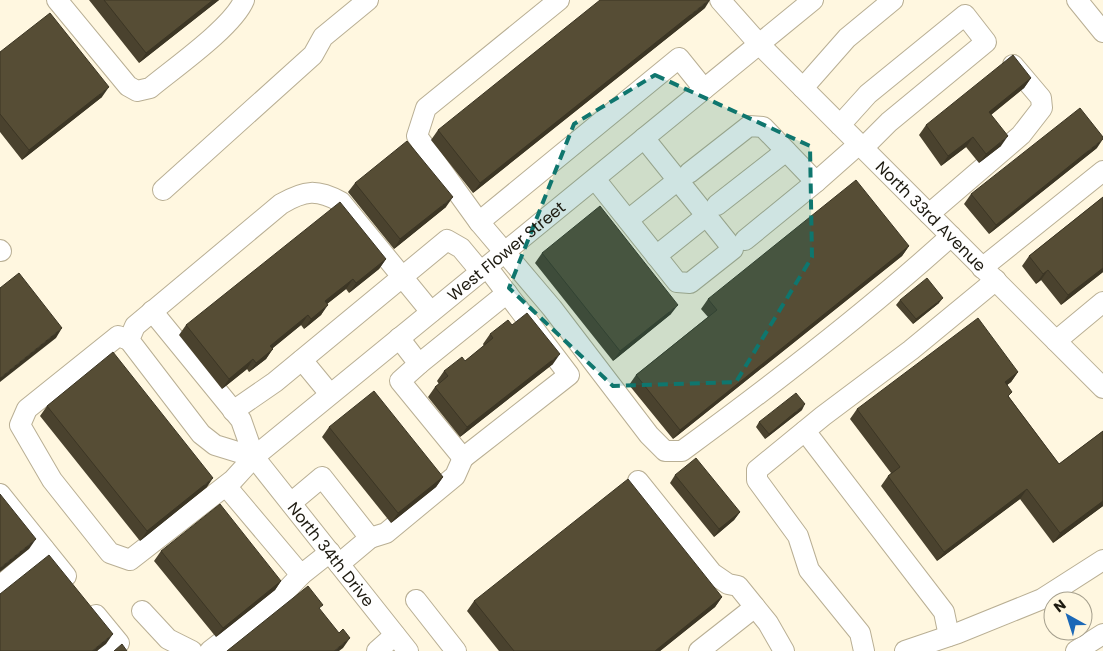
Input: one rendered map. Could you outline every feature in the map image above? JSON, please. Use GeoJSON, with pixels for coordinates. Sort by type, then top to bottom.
{"type":"FeatureCollection","features":[{"type":"Feature","properties":{"kind":"street"},"geometry":{"type":"LineString","coordinates":[[58,0],[128,86],[137,91],[150,88],[158,82],[220,28],[241,7],[244,0]]}},
{"type":"Feature","properties":{"kind":"street"},"geometry":{"type":"LineString","coordinates":[[163,190],[313,55],[323,37],[368,0]]}},
{"type":"Feature","properties":{"kind":"street"},"geometry":{"type":"LineString","coordinates":[[559,0],[426,108],[417,136],[479,222],[552,308],[649,435],[665,452],[682,451],[777,382],[912,271],[951,236]]}},
{"type":"Feature","properties":{"kind":"street","name":"North 33rd Avenue"},"geometry":{"type":"LineString","coordinates":[[720,0],[759,44],[1103,388]]}},
{"type":"Feature","properties":{"kind":"street","name":"West Flower Street"},"geometry":{"type":"LineString","coordinates":[[129,340],[118,336],[27,409],[20,425],[52,480],[110,552],[130,560],[226,486],[254,457],[330,394],[813,0]]}},
{"type":"Feature","properties":{"kind":"street"},"geometry":{"type":"LineString","coordinates":[[803,88],[847,38],[893,0]]}},
{"type":"Feature","properties":{"kind":"street"},"geometry":{"type":"LineString","coordinates":[[1077,0],[1103,32]]}},
{"type":"Feature","properties":{"kind":"street"},"geometry":{"type":"LineString","coordinates":[[745,240],[986,42],[965,15],[868,94],[840,125]]}},
{"type":"Feature","properties":{"kind":"street"},"geometry":{"type":"LineString","coordinates":[[479,222],[679,58],[704,89]]}},
{"type":"Feature","properties":{"kind":"street"},"geometry":{"type":"LineString","coordinates":[[929,214],[1020,135],[1042,108],[1041,98],[1012,64]]}},
{"type":"Feature","properties":{"kind":"street"},"geometry":{"type":"LineString","coordinates":[[628,220],[749,126],[763,127],[816,182]]}},
{"type":"Feature","properties":{"kind":"street"},"geometry":{"type":"LineString","coordinates":[[595,179],[677,282],[690,283],[733,249],[712,211],[683,176],[644,138]]}},
{"type":"Feature","properties":{"kind":"street"},"geometry":{"type":"LineString","coordinates":[[656,256],[786,151]]}},
{"type":"Feature","properties":{"kind":"street"},"geometry":{"type":"LineString","coordinates":[[864,651],[860,633],[809,570],[798,536],[757,480],[757,470],[911,350],[989,274],[1103,170]]}},
{"type":"Feature","properties":{"kind":"street"},"geometry":{"type":"LineString","coordinates":[[254,457],[215,445],[201,434],[129,340],[134,326],[281,204],[307,192],[324,193],[341,202],[431,312]]}},
{"type":"Feature","properties":{"kind":"street"},"geometry":{"type":"LineString","coordinates":[[210,651],[281,596],[301,575],[370,538],[386,533],[455,476],[463,458],[569,375],[507,293],[461,248],[447,240],[275,382],[233,411]]}},
{"type":"Feature","properties":{"kind":"street"},"geometry":{"type":"LineString","coordinates":[[463,458],[400,381],[507,293]]}},
{"type":"Feature","properties":{"kind":"street"},"geometry":{"type":"LineString","coordinates":[[1056,341],[1103,302]]}},
{"type":"Feature","properties":{"kind":"street"},"geometry":{"type":"LineString","coordinates":[[152,311],[241,420],[254,457]]}},
{"type":"Feature","properties":{"kind":"street"},"geometry":{"type":"LineString","coordinates":[[399,338],[419,364]]}},
{"type":"Feature","properties":{"kind":"street"},"geometry":{"type":"LineString","coordinates":[[302,360],[330,394]]}},
{"type":"Feature","properties":{"kind":"street"},"geometry":{"type":"LineString","coordinates":[[806,430],[944,612],[940,643]]}},
{"type":"Feature","properties":{"kind":"street","name":"North 34th Drive"},"geometry":{"type":"LineString","coordinates":[[254,457],[408,651]]}},
{"type":"Feature","properties":{"kind":"street"},"geometry":{"type":"LineString","coordinates":[[291,503],[322,477],[370,538]]}},
{"type":"Feature","properties":{"kind":"street"},"geometry":{"type":"LineString","coordinates":[[638,481],[712,573],[728,584],[738,586],[768,623],[784,651]]}},
{"type":"Feature","properties":{"kind":"street"},"geometry":{"type":"LineString","coordinates":[[226,486],[301,575]]}},
{"type":"Feature","properties":{"kind":"street"},"geometry":{"type":"LineString","coordinates":[[0,494],[75,588]]}},
{"type":"Feature","properties":{"kind":"street"},"geometry":{"type":"LineString","coordinates":[[0,586],[44,549]]}},
{"type":"Feature","properties":{"kind":"street"},"geometry":{"type":"LineString","coordinates":[[905,651],[940,643],[1042,599],[1103,560]]}},
{"type":"Feature","properties":{"kind":"street"},"geometry":{"type":"LineString","coordinates":[[416,600],[456,651]]}},
{"type":"Feature","properties":{"kind":"street"},"geometry":{"type":"LineString","coordinates":[[88,604],[117,648]]}},
{"type":"Feature","properties":{"kind":"street"},"geometry":{"type":"LineString","coordinates":[[699,651],[755,607]]}},
{"type":"Feature","properties":{"kind":"street"},"geometry":{"type":"LineString","coordinates":[[142,611],[168,639],[192,651]]}},
{"type":"Feature","properties":{"kind":"street"},"geometry":{"type":"LineString","coordinates":[[1076,651],[1103,634]]}},
{"type":"Feature","properties":{"kind":"street"},"geometry":{"type":"LineString","coordinates":[[377,651],[395,635]]}},
{"type":"Feature","properties":{"kind":"highlighted area"},"geometry":{"type":"Polygon","coordinates":[[[655,75],[810,146],[812,257],[736,382],[613,386],[509,288],[574,124],[655,75]]]}},
{"type":"Feature","properties":{"kind":"building"},"geometry":{"type":"Polygon","coordinates":[[[104,0],[213,0],[146,53],[104,0]]]}},
{"type":"Feature","properties":{"kind":"building"},"geometry":{"type":"Polygon","coordinates":[[[600,0],[709,0],[480,183],[438,130],[600,0]]]}},
{"type":"Feature","properties":{"kind":"building"},"geometry":{"type":"Polygon","coordinates":[[[50,13],[109,87],[29,150],[0,114],[0,52],[50,13]]]}},
{"type":"Feature","properties":{"kind":"building"},"geometry":{"type":"Polygon","coordinates":[[[1013,55],[1031,78],[989,112],[1008,136],[986,154],[973,137],[948,156],[926,125],[1013,55]]]}},
{"type":"Feature","properties":{"kind":"building"},"geometry":{"type":"Polygon","coordinates":[[[1080,108],[1103,139],[996,225],[971,194],[1080,108]]]}},
{"type":"Feature","properties":{"kind":"building"},"geometry":{"type":"Polygon","coordinates":[[[407,141],[453,197],[400,239],[355,183],[407,141]]]}},
{"type":"Feature","properties":{"kind":"building"},"geometry":{"type":"Polygon","coordinates":[[[856,180],[909,246],[680,430],[636,375],[717,310],[708,299],[856,180]]]}},
{"type":"Feature","properties":{"kind":"building"},"geometry":{"type":"Polygon","coordinates":[[[1103,197],[1103,268],[1068,295],[1048,270],[1043,274],[1029,256],[1103,197]]]}},
{"type":"Feature","properties":{"kind":"building"},"geometry":{"type":"Polygon","coordinates":[[[340,202],[386,259],[356,283],[353,279],[325,301],[328,305],[311,319],[308,315],[270,346],[273,349],[256,363],[253,359],[229,379],[186,325],[340,202]]]}},
{"type":"Feature","properties":{"kind":"building"},"geometry":{"type":"Polygon","coordinates":[[[600,206],[678,305],[620,351],[542,253],[600,206]]]}},
{"type":"Feature","properties":{"kind":"building"},"geometry":{"type":"Polygon","coordinates":[[[19,273],[62,328],[0,378],[0,288],[19,273]]]}},
{"type":"Feature","properties":{"kind":"building"},"geometry":{"type":"Polygon","coordinates":[[[927,278],[943,298],[916,319],[900,300],[927,278]]]}},
{"type":"Feature","properties":{"kind":"building"},"geometry":{"type":"Polygon","coordinates":[[[527,313],[560,354],[467,427],[435,387],[448,376],[444,371],[462,357],[465,361],[493,338],[490,334],[508,320],[512,325],[527,313]]]}},
{"type":"Feature","properties":{"kind":"building"},"geometry":{"type":"Polygon","coordinates":[[[978,318],[1018,372],[1005,382],[1012,392],[1008,396],[1059,464],[1103,431],[1103,501],[1060,533],[1027,489],[944,552],[888,476],[900,467],[857,409],[978,318]]]}},
{"type":"Feature","properties":{"kind":"building"},"geometry":{"type":"Polygon","coordinates":[[[113,352],[213,478],[147,531],[47,406],[113,352]]]}},
{"type":"Feature","properties":{"kind":"building"},"geometry":{"type":"Polygon","coordinates":[[[374,391],[443,477],[398,513],[329,427],[374,391]]]}},
{"type":"Feature","properties":{"kind":"building"},"geometry":{"type":"Polygon","coordinates":[[[796,393],[805,404],[769,434],[759,422],[796,393]]]}},
{"type":"Feature","properties":{"kind":"building"},"geometry":{"type":"Polygon","coordinates":[[[696,458],[740,512],[719,529],[675,475],[696,458]]]}},
{"type":"Feature","properties":{"kind":"building"},"geometry":{"type":"Polygon","coordinates":[[[628,479],[722,597],[655,651],[514,651],[474,601],[628,479]]]}},
{"type":"Feature","properties":{"kind":"building"},"geometry":{"type":"Polygon","coordinates":[[[0,494],[36,539],[0,568],[0,494]]]}},
{"type":"Feature","properties":{"kind":"building"},"geometry":{"type":"Polygon","coordinates":[[[220,504],[281,581],[223,628],[161,551],[220,504]]]}},
{"type":"Feature","properties":{"kind":"building"},"geometry":{"type":"Polygon","coordinates":[[[49,555],[113,634],[92,651],[0,651],[0,594],[49,555]]]}},
{"type":"Feature","properties":{"kind":"building"},"geometry":{"type":"Polygon","coordinates":[[[308,586],[323,605],[319,608],[339,633],[343,629],[350,638],[334,651],[227,651],[308,586]]]}},
{"type":"Feature","properties":{"kind":"building"},"geometry":{"type":"Polygon","coordinates":[[[122,644],[127,651],[114,651],[122,644]]]}}]}
